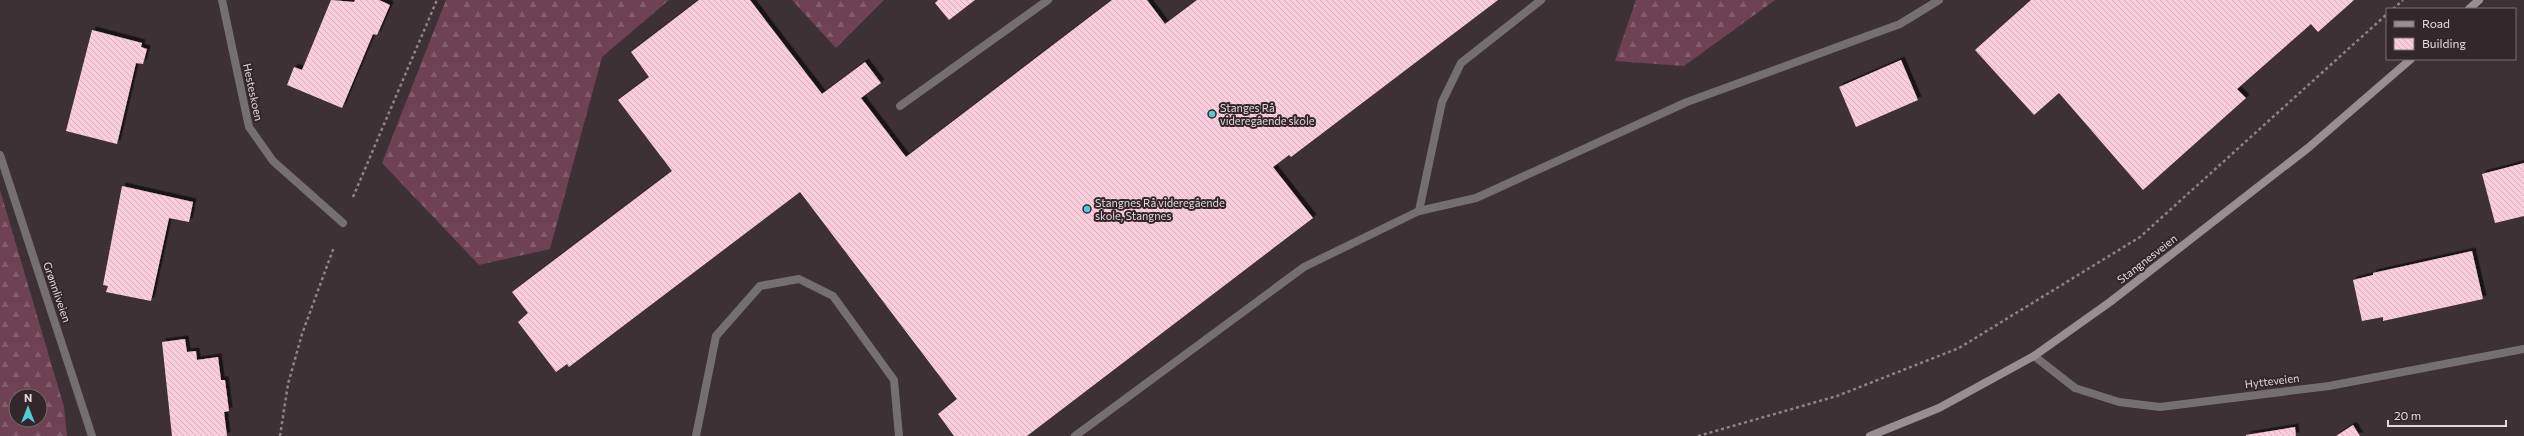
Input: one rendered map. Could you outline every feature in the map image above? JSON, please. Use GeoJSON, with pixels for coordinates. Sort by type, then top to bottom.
{"type":"FeatureCollection","features":[{"type":"Feature","properties":{"kind":"main road"},"geometry":{"type":"LineString","coordinates":[[2470,8],[2480,0]]}},
{"type":"Feature","properties":{"kind":"main road","name":"Stangnesveien"},"geometry":{"type":"LineString","coordinates":[[1870,436],[1939,408],[2034,356],[2110,302],[2308,148],[2410,60]]}},
{"type":"Feature","properties":{"kind":"street","name":"Hesteskoen"},"geometry":{"type":"LineString","coordinates":[[222,0],[249,127],[273,161],[343,223]]}},
{"type":"Feature","properties":{"kind":"street"},"geometry":{"type":"LineString","coordinates":[[900,106],[1048,0]]}},
{"type":"Feature","properties":{"kind":"street"},"geometry":{"type":"LineString","coordinates":[[1419,210],[1442,102],[1461,63],[1541,0]]}},
{"type":"Feature","properties":{"kind":"street"},"geometry":{"type":"LineString","coordinates":[[1075,436],[1304,267],[1419,210],[1476,198],[1687,102],[1900,24],[1939,0]]}},
{"type":"Feature","properties":{"kind":"street","name":"Grønnliveien"},"geometry":{"type":"LineString","coordinates":[[0,155],[92,436]]}},
{"type":"Feature","properties":{"kind":"street"},"geometry":{"type":"LineString","coordinates":[[696,436],[716,336],[760,286],[799,279],[833,296],[894,380],[899,436]]}},
{"type":"Feature","properties":{"kind":"street","name":"Hytteveien"},"geometry":{"type":"LineString","coordinates":[[2034,356],[2075,388],[2119,402],[2160,406],[2329,386],[2524,350]]}},
{"type":"Feature","properties":{"kind":"path"},"geometry":{"type":"LineString","coordinates":[[2394,8],[2403,0]]}},
{"type":"Feature","properties":{"kind":"path"},"geometry":{"type":"LineString","coordinates":[[1698,436],[1837,396],[1959,348],[2140,237],[2386,15]]}},
{"type":"Feature","properties":{"kind":"green space"},"geometry":{"type":"Polygon","coordinates":[[[446,0],[669,0],[602,57],[550,249],[479,265],[382,163],[446,0]]]}},
{"type":"Feature","properties":{"kind":"green space"},"geometry":{"type":"Polygon","coordinates":[[[792,0],[884,0],[836,48],[792,0]]]}},
{"type":"Feature","properties":{"kind":"green space"},"geometry":{"type":"Polygon","coordinates":[[[1636,0],[1775,0],[1684,66],[1615,61],[1636,0]]]}},
{"type":"Feature","properties":{"kind":"green space"},"geometry":{"type":"Polygon","coordinates":[[[0,190],[64,407],[67,436],[0,436],[0,190]]]}},
{"type":"Feature","properties":{"kind":"building"},"geometry":{"type":"Polygon","coordinates":[[[331,0],[354,2],[355,0],[379,0],[390,5],[377,35],[373,34],[342,108],[287,85],[294,67],[302,70],[331,0]]]}},
{"type":"Feature","properties":{"kind":"building"},"geometry":{"type":"Polygon","coordinates":[[[699,0],[750,0],[822,94],[865,62],[881,83],[861,98],[906,157],[1112,0],[1147,0],[1165,24],[1197,0],[1498,0],[1291,157],[1289,155],[1273,167],[1313,218],[1027,436],[954,436],[938,414],[957,399],[800,192],[569,367],[567,364],[556,372],[518,322],[528,313],[512,292],[672,171],[618,100],[649,77],[631,52],[699,0]]]}},
{"type":"Feature","properties":{"kind":"building"},"geometry":{"type":"Polygon","coordinates":[[[938,0],[975,0],[949,20],[935,3],[938,0]]]}},
{"type":"Feature","properties":{"kind":"building"},"geometry":{"type":"Polygon","coordinates":[[[2031,0],[2354,0],[2318,32],[2311,24],[2237,89],[2246,98],[2143,190],[2059,93],[2034,115],[1975,50],[2031,0]]]}},
{"type":"Feature","properties":{"kind":"building"},"geometry":{"type":"Polygon","coordinates":[[[92,30],[142,43],[141,47],[147,49],[143,64],[136,63],[117,144],[66,131],[92,30]]]}},
{"type":"Feature","properties":{"kind":"building"},"geometry":{"type":"Polygon","coordinates":[[[1901,60],[1918,100],[1856,127],[1839,87],[1901,60]]]}},
{"type":"Feature","properties":{"kind":"building"},"geometry":{"type":"Polygon","coordinates":[[[2524,163],[2524,216],[2495,223],[2482,174],[2524,163]]]}},
{"type":"Feature","properties":{"kind":"building"},"geometry":{"type":"Polygon","coordinates":[[[122,186],[193,202],[189,222],[169,218],[151,301],[106,292],[108,286],[103,285],[122,186]]]}},
{"type":"Feature","properties":{"kind":"building"},"geometry":{"type":"Polygon","coordinates":[[[2472,251],[2483,299],[2383,321],[2383,317],[2362,321],[2353,280],[2373,275],[2373,273],[2472,251]]]}},
{"type":"Feature","properties":{"kind":"building"},"geometry":{"type":"Polygon","coordinates":[[[185,339],[187,352],[196,351],[197,360],[218,357],[221,380],[225,380],[229,411],[224,412],[227,436],[172,436],[162,342],[185,339]]]}},
{"type":"Feature","properties":{"kind":"building"},"geometry":{"type":"Polygon","coordinates":[[[2353,425],[2360,436],[2336,436],[2353,425]]]}},
{"type":"Feature","properties":{"kind":"building"},"geometry":{"type":"Polygon","coordinates":[[[2295,427],[2296,436],[2246,436],[2246,435],[2295,427]]]}},
{"type":"Feature","properties":{"kind":"place","name":"Stanges Rå videregående skole"},"geometry":{"type":"Point","coordinates":[1212,114]}},
{"type":"Feature","properties":{"kind":"place","name":"Stangnes Rå videregående skole, Stangnes"},"geometry":{"type":"Point","coordinates":[1087,209]}}]}
